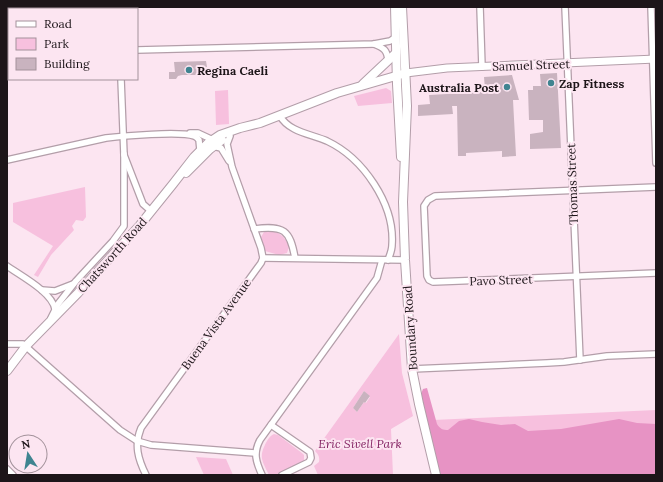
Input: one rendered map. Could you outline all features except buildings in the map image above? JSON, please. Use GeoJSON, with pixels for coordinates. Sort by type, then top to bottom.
{"type":"FeatureCollection","features":[{"type":"Feature","properties":{"kind":"main road","name":"Boundary Road"},"geometry":{"type":"LineString","coordinates":[[395,7],[412,369],[436,475]]}},
{"type":"Feature","properties":{"kind":"main road","name":"Boundary Road"},"geometry":{"type":"LineString","coordinates":[[402,7],[406,73],[406,153],[404,178]]}},
{"type":"Feature","properties":{"kind":"main road","name":"Chatsworth Road"},"geometry":{"type":"LineString","coordinates":[[361,85],[396,53]]}},
{"type":"Feature","properties":{"kind":"main road","name":"Chatsworth Road"},"geometry":{"type":"LineString","coordinates":[[7,371],[26,346],[78,293],[151,211],[200,150],[240,128],[280,116],[361,85],[406,73]]}},
{"type":"Feature","properties":{"kind":"main road","name":"Chatsworth Road"},"geometry":{"type":"LineString","coordinates":[[173,184],[213,143],[247,130],[260,123]]}},
{"type":"Feature","properties":{"kind":"street"},"geometry":{"type":"LineString","coordinates":[[480,7],[482,67]]}},
{"type":"Feature","properties":{"kind":"street","name":"Thomas Street"},"geometry":{"type":"LineString","coordinates":[[565,7],[580,360]]}},
{"type":"Feature","properties":{"kind":"street"},"geometry":{"type":"LineString","coordinates":[[651,7],[654,59],[656,163]]}},
{"type":"Feature","properties":{"kind":"street"},"geometry":{"type":"LineString","coordinates":[[138,50],[374,44],[390,41],[396,37]]}},
{"type":"Feature","properties":{"kind":"street"},"geometry":{"type":"LineString","coordinates":[[374,44],[384,48],[387,52],[388,60]]}},
{"type":"Feature","properties":{"kind":"street","name":"Samuel Street"},"geometry":{"type":"LineString","coordinates":[[406,73],[439,69],[654,59]]}},
{"type":"Feature","properties":{"kind":"street"},"geometry":{"type":"LineString","coordinates":[[121,80],[122,136],[124,154],[143,204],[151,211]]}},
{"type":"Feature","properties":{"kind":"street"},"geometry":{"type":"LineString","coordinates":[[262,475],[255,453],[260,440],[377,278],[392,246],[390,222],[385,205],[367,173],[348,154],[335,145],[286,124],[280,116]]}},
{"type":"Feature","properties":{"kind":"street"},"geometry":{"type":"LineString","coordinates":[[7,160],[122,136],[196,133],[222,149],[232,167]]}},
{"type":"Feature","properties":{"kind":"street"},"geometry":{"type":"LineString","coordinates":[[178,134],[196,137],[200,144],[200,150]]}},
{"type":"Feature","properties":{"kind":"street"},"geometry":{"type":"LineString","coordinates":[[230,136],[227,144],[232,167],[261,248],[263,258],[406,260]]}},
{"type":"Feature","properties":{"kind":"street","name":"Chatsworth Road"},"geometry":{"type":"LineString","coordinates":[[49,324],[55,309],[76,281],[113,241],[124,226],[124,154]]}},
{"type":"Feature","properties":{"kind":"street"},"geometry":{"type":"LineString","coordinates":[[572,191],[656,187]]}},
{"type":"Feature","properties":{"kind":"street","name":"Pavo Street"},"geometry":{"type":"LineString","coordinates":[[572,191],[458,194],[435,196],[428,200],[424,206],[427,276],[429,280],[436,283],[656,273]]}},
{"type":"Feature","properties":{"kind":"street"},"geometry":{"type":"LineString","coordinates":[[254,229],[266,227],[284,231],[292,241],[294,258]]}},
{"type":"Feature","properties":{"kind":"street","name":"Buena Vista Avenue"},"geometry":{"type":"LineString","coordinates":[[137,441],[142,428],[261,263],[263,258]]}},
{"type":"Feature","properties":{"kind":"street"},"geometry":{"type":"LineString","coordinates":[[7,266],[42,290],[52,301],[55,309]]}},
{"type":"Feature","properties":{"kind":"street"},"geometry":{"type":"LineString","coordinates":[[42,290],[50,292],[55,291],[70,286],[76,281]]}},
{"type":"Feature","properties":{"kind":"street"},"geometry":{"type":"LineString","coordinates":[[7,344],[23,344],[26,346],[120,430],[137,441],[151,445],[255,453]]}},
{"type":"Feature","properties":{"kind":"street"},"geometry":{"type":"LineString","coordinates":[[412,369],[547,364],[607,356],[656,354]]}},
{"type":"Feature","properties":{"kind":"street"},"geometry":{"type":"LineString","coordinates":[[271,424],[310,452],[311,458],[309,462],[282,475]]}},
{"type":"Feature","properties":{"kind":"street"},"geometry":{"type":"LineString","coordinates":[[137,441],[138,457],[146,475]]}},
{"type":"Feature","properties":{"kind":"street"},"geometry":{"type":"LineString","coordinates":[[7,469],[13,475]]}},
{"type":"Feature","properties":{"kind":"green space"},"geometry":{"type":"Polygon","coordinates":[[[386,88],[391,91],[392,103],[358,106],[354,96],[386,88]]]}},
{"type":"Feature","properties":{"kind":"green space"},"geometry":{"type":"Polygon","coordinates":[[[228,90],[229,124],[216,125],[215,91],[228,90]]]}},
{"type":"Feature","properties":{"kind":"green space"},"geometry":{"type":"Polygon","coordinates":[[[85,187],[86,217],[83,221],[76,220],[72,226],[74,230],[51,255],[38,277],[34,275],[53,246],[13,222],[13,203],[85,187]]]}},
{"type":"Feature","properties":{"kind":"green space"},"geometry":{"type":"Polygon","coordinates":[[[267,231],[278,233],[286,240],[289,247],[287,253],[279,255],[265,251],[261,237],[264,232],[267,231]]]}},
{"type":"Feature","properties":{"kind":"green space","name":"Eric Sivell Park"},"geometry":{"type":"Polygon","coordinates":[[[399,334],[402,373],[413,416],[391,429],[393,475],[318,475],[314,466],[319,462],[319,459],[318,454],[315,451],[399,334]],[[364,391],[353,408],[357,412],[364,402],[366,403],[370,397],[364,391]]]}},
{"type":"Feature","properties":{"kind":"green space"},"geometry":{"type":"Polygon","coordinates":[[[656,410],[656,475],[445,475],[433,420],[656,410]]]}},
{"type":"Feature","properties":{"kind":"green space","name":"Eric Sivell Park"},"geometry":{"type":"Polygon","coordinates":[[[274,434],[278,435],[302,453],[304,455],[304,462],[276,475],[269,475],[263,462],[262,455],[264,446],[274,434]]]}},
{"type":"Feature","properties":{"kind":"green space"},"geometry":{"type":"Polygon","coordinates":[[[196,457],[226,459],[233,475],[204,475],[196,457]]]}},
{"type":"Feature","properties":{"kind":"shaded area"},"geometry":{"type":"Polygon","coordinates":[[[427,388],[437,424],[440,428],[445,430],[448,430],[459,421],[469,419],[501,425],[515,424],[528,431],[561,429],[619,419],[637,423],[656,424],[656,475],[440,475],[421,394],[423,389],[427,388]]]}},
{"type":"Feature","properties":{"kind":"place","name":"Regina Caeli"},"geometry":{"type":"Point","coordinates":[189,70]}},
{"type":"Feature","properties":{"kind":"place","name":"Zap Fitness"},"geometry":{"type":"Point","coordinates":[551,83]}},
{"type":"Feature","properties":{"kind":"place","name":"Australia Post"},"geometry":{"type":"Point","coordinates":[507,87]}}]}
